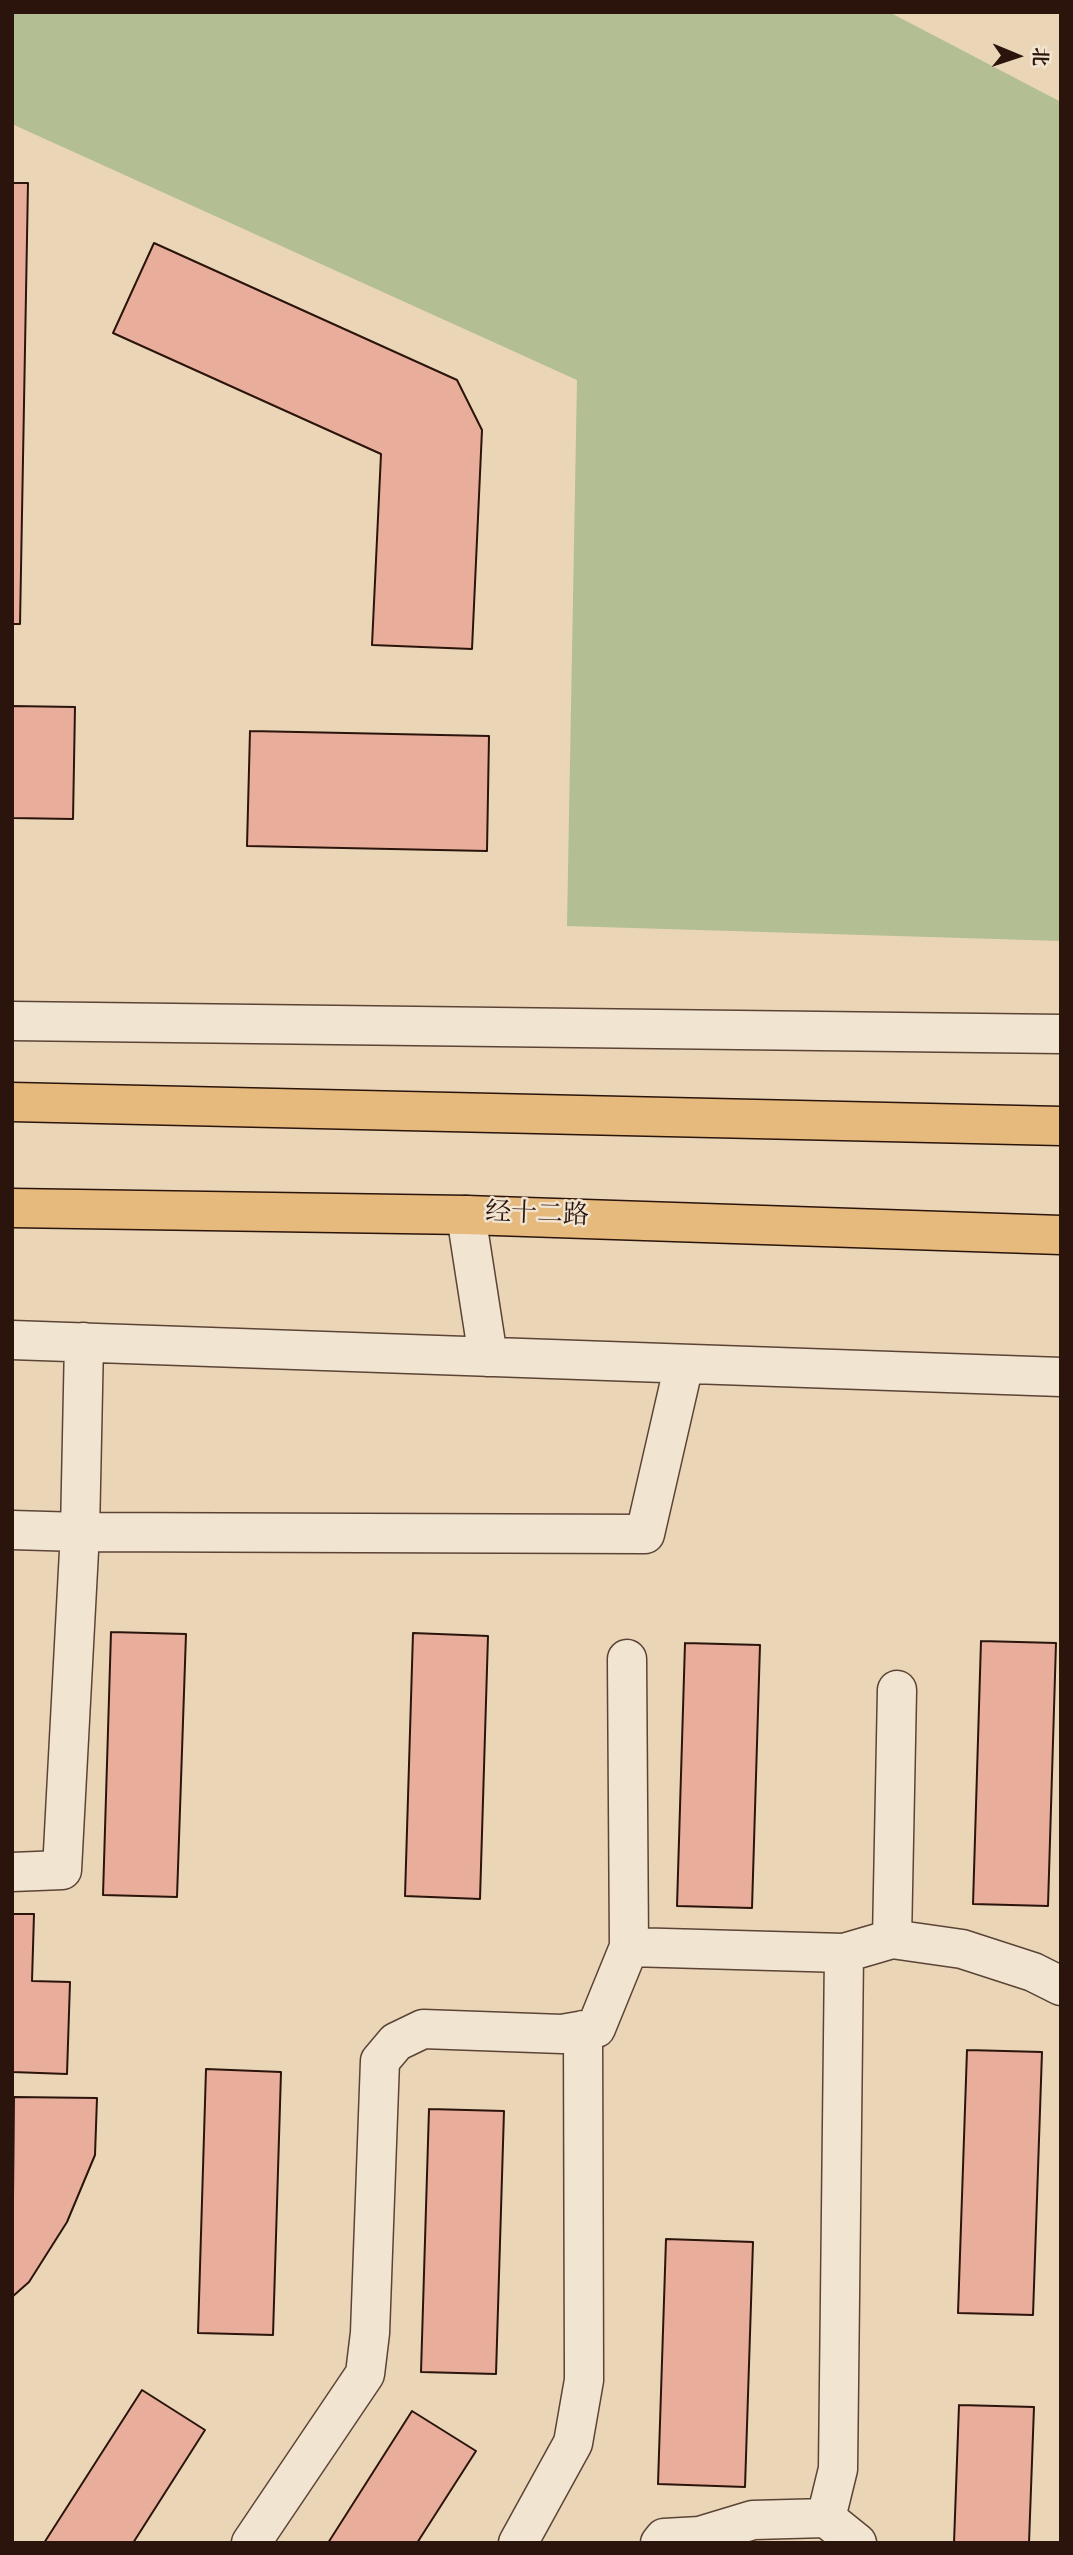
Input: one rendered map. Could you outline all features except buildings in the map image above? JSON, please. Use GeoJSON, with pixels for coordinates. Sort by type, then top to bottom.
{"type":"FeatureCollection","features":[{"type":"Feature","properties":{"kind":"main road"},"geometry":{"type":"LineString","coordinates":[[12,1102],[1061,1126]]}},
{"type":"Feature","properties":{"kind":"main road","name":"经十二路"},"geometry":{"type":"LineString","coordinates":[[12,1209],[466,1215],[1061,1235]]}},
{"type":"Feature","properties":{"kind":"lane"},"geometry":{"type":"LineString","coordinates":[[12,1021],[1061,1034]]}},
{"type":"Feature","properties":{"kind":"lane"},"geometry":{"type":"LineString","coordinates":[[466,1215],[488,1357]]}},
{"type":"Feature","properties":{"kind":"lane"},"geometry":{"type":"LineString","coordinates":[[12,1340],[1061,1377]]}},
{"type":"Feature","properties":{"kind":"lane"},"geometry":{"type":"LineString","coordinates":[[12,1872],[62,1870],[80,1532],[84,1342]]}},
{"type":"Feature","properties":{"kind":"lane"},"geometry":{"type":"LineString","coordinates":[[12,1530],[645,1534],[684,1364]]}},
{"type":"Feature","properties":{"kind":"lane"},"geometry":{"type":"LineString","coordinates":[[251,2543],[365,2374],[370,2333],[380,2061],[396,2042],[423,2029],[562,2034],[596,2028],[629,1947],[626,1660]]}},
{"type":"Feature","properties":{"kind":"lane"},"geometry":{"type":"LineString","coordinates":[[892,1939],[897,1690]]}},
{"type":"Feature","properties":{"kind":"lane"},"geometry":{"type":"LineString","coordinates":[[629,1947],[844,1953],[892,1939],[962,1949],[1033,1972],[1061,1986]]}},
{"type":"Feature","properties":{"kind":"lane"},"geometry":{"type":"LineString","coordinates":[[826,2518],[838,2469],[844,1953]]}},
{"type":"Feature","properties":{"kind":"lane"},"geometry":{"type":"LineString","coordinates":[[518,2543],[573,2443],[584,2380],[583,2031]]}},
{"type":"Feature","properties":{"kind":"lane"},"geometry":{"type":"LineString","coordinates":[[660,2543],[664,2538],[700,2536],[753,2520],[826,2518],[857,2543]]}},
{"type":"Feature","properties":{"kind":"green space"},"geometry":{"type":"Polygon","coordinates":[[[12,12],[889,12],[1061,102],[1061,941],[567,926],[577,380],[12,124],[12,12]]]}}]}
